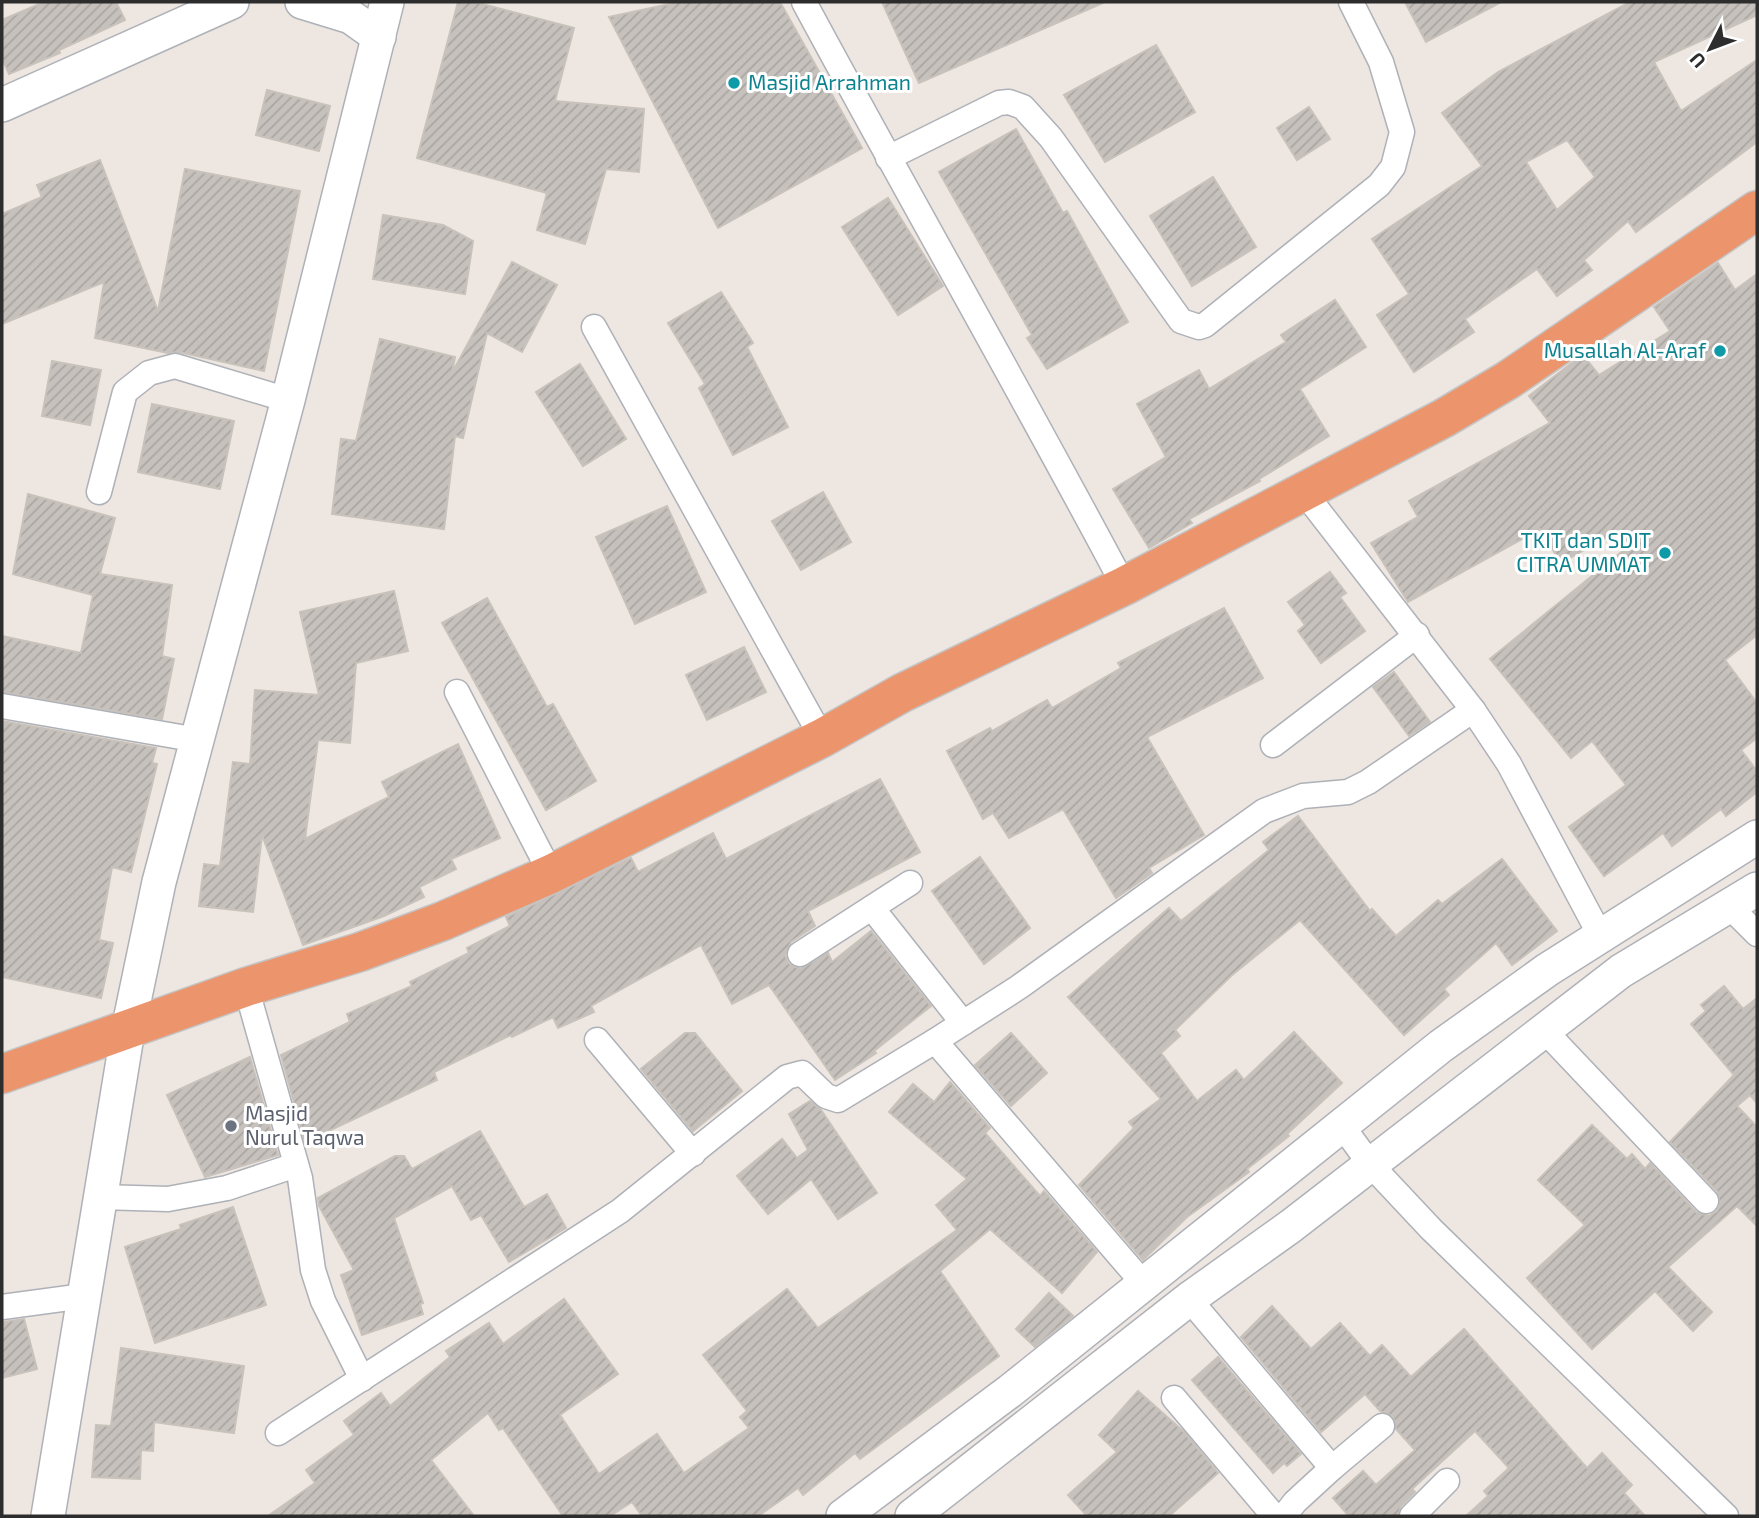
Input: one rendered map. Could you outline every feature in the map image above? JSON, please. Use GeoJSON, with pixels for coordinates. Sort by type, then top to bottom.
{"type":"FeatureCollection","features":[{"type":"Feature","properties":{"kind":"highway"},"geometry":{"type":"LineString","coordinates":[[2,1074],[246,987],[360,952],[432,925],[551,874],[822,738],[902,693],[1124,586],[1444,418],[1507,380],[1757,210]]}},
{"type":"Feature","properties":{"kind":"street"},"geometry":{"type":"LineString","coordinates":[[2,105],[232,2]]}},
{"type":"Feature","properties":{"kind":"street"},"geometry":{"type":"LineString","coordinates":[[302,2],[351,17],[379,37]]}},
{"type":"Feature","properties":{"kind":"street"},"geometry":{"type":"LineString","coordinates":[[48,1516],[128,1030],[159,882],[288,400],[387,2]]}},
{"type":"Feature","properties":{"kind":"street"},"geometry":{"type":"LineString","coordinates":[[804,2],[888,158],[1017,384],[1124,586]]}},
{"type":"Feature","properties":{"kind":"street"},"geometry":{"type":"LineString","coordinates":[[888,158],[999,103],[1009,102],[1023,107],[1051,138],[1181,321],[1191,325],[1205,325],[1379,185],[1393,167],[1402,132],[1381,62],[1351,2]]}},
{"type":"Feature","properties":{"kind":"street"},"geometry":{"type":"LineString","coordinates":[[594,327],[822,738]]}},
{"type":"Feature","properties":{"kind":"street"},"geometry":{"type":"LineString","coordinates":[[99,492],[125,392],[149,373],[175,366],[288,400]]}},
{"type":"Feature","properties":{"kind":"street"},"geometry":{"type":"LineString","coordinates":[[1303,491],[1473,710],[1509,764],[1600,935]]}},
{"type":"Feature","properties":{"kind":"street"},"geometry":{"type":"LineString","coordinates":[[1273,745],[1417,635]]}},
{"type":"Feature","properties":{"kind":"street"},"geometry":{"type":"LineString","coordinates":[[457,692],[551,874]]}},
{"type":"Feature","properties":{"kind":"street"},"geometry":{"type":"LineString","coordinates":[[2,706],[198,740]]}},
{"type":"Feature","properties":{"kind":"street"},"geometry":{"type":"LineString","coordinates":[[278,1433],[621,1211],[774,1086],[794,1073],[808,1077],[826,1096],[838,1100],[963,1023],[1254,817],[1303,796],[1348,792],[1368,782],[1473,710]]}},
{"type":"Feature","properties":{"kind":"street"},"geometry":{"type":"LineString","coordinates":[[843,1516],[1010,1391],[1441,1046],[1600,935],[1757,837]]}},
{"type":"Feature","properties":{"kind":"street"},"geometry":{"type":"LineString","coordinates":[[800,954],[910,883]]}},
{"type":"Feature","properties":{"kind":"street"},"geometry":{"type":"LineString","coordinates":[[912,1516],[1189,1299],[1621,971],[1757,889]]}},
{"type":"Feature","properties":{"kind":"street"},"geometry":{"type":"LineString","coordinates":[[1729,906],[1757,934]]}},
{"type":"Feature","properties":{"kind":"street"},"geometry":{"type":"LineString","coordinates":[[872,908],[963,1023]]}},
{"type":"Feature","properties":{"kind":"street"},"geometry":{"type":"LineString","coordinates":[[246,987],[296,1165],[313,1270],[323,1301],[362,1379]]}},
{"type":"Feature","properties":{"kind":"street"},"geometry":{"type":"LineString","coordinates":[[1543,1029],[1706,1201]]}},
{"type":"Feature","properties":{"kind":"street"},"geometry":{"type":"LineString","coordinates":[[597,1040],[693,1154]]}},
{"type":"Feature","properties":{"kind":"street"},"geometry":{"type":"LineString","coordinates":[[935,1041],[1143,1283]]}},
{"type":"Feature","properties":{"kind":"street"},"geometry":{"type":"LineString","coordinates":[[1343,1127],[1370,1164],[1494,1292],[1726,1516]]}},
{"type":"Feature","properties":{"kind":"street"},"geometry":{"type":"LineString","coordinates":[[100,1197],[168,1199],[227,1188],[296,1165]]}},
{"type":"Feature","properties":{"kind":"street"},"geometry":{"type":"LineString","coordinates":[[2,1307],[84,1296]]}},
{"type":"Feature","properties":{"kind":"street"},"geometry":{"type":"LineString","coordinates":[[1189,1299],[1332,1468]]}},
{"type":"Feature","properties":{"kind":"street"},"geometry":{"type":"LineString","coordinates":[[1174,1398],[1274,1516]]}},
{"type":"Feature","properties":{"kind":"street"},"geometry":{"type":"LineString","coordinates":[[1284,1516],[1294,1502],[1382,1426]]}},
{"type":"Feature","properties":{"kind":"street"},"geometry":{"type":"LineString","coordinates":[[1412,1516],[1447,1481]]}},
{"type":"Feature","properties":{"kind":"building"},"geometry":{"type":"Polygon","coordinates":[[[44,2],[116,2],[125,20],[59,50],[60,53],[9,74],[2,58],[2,20],[44,2]]]}},
{"type":"Feature","properties":{"kind":"building"},"geometry":{"type":"Polygon","coordinates":[[[458,2],[475,2],[574,28],[555,101],[644,109],[639,172],[606,169],[585,244],[537,230],[547,193],[417,158],[458,2]]]}},
{"type":"Feature","properties":{"kind":"building","name":"Masjid Arrahman"},"geometry":{"type":"Polygon","coordinates":[[[679,2],[780,2],[862,148],[718,228],[609,17],[679,2]]]}},
{"type":"Feature","properties":{"kind":"building"},"geometry":{"type":"Polygon","coordinates":[[[882,2],[1105,2],[919,83],[882,2]]]}},
{"type":"Feature","properties":{"kind":"building"},"geometry":{"type":"Polygon","coordinates":[[[1405,2],[1501,2],[1426,42],[1405,2]]]}},
{"type":"Feature","properties":{"kind":"building"},"geometry":{"type":"Polygon","coordinates":[[[1630,2],[1757,2],[1757,15],[1654,62],[1681,111],[1757,60],[1757,142],[1636,232],[1628,221],[1584,260],[1592,270],[1557,296],[1537,269],[1465,319],[1474,332],[1414,372],[1377,315],[1409,294],[1372,239],[1482,166],[1442,113],[1498,72],[1630,2]],[[1567,140],[1526,162],[1557,210],[1595,177],[1567,140]]]}},
{"type":"Feature","properties":{"kind":"building"},"geometry":{"type":"Polygon","coordinates":[[[1156,45],[1195,112],[1105,162],[1064,95],[1156,45]]]}},
{"type":"Feature","properties":{"kind":"building"},"geometry":{"type":"Polygon","coordinates":[[[267,90],[330,106],[319,151],[256,135],[267,90]]]}},
{"type":"Feature","properties":{"kind":"building"},"geometry":{"type":"Polygon","coordinates":[[[1309,107],[1330,139],[1297,160],[1277,128],[1309,107]]]}},
{"type":"Feature","properties":{"kind":"building"},"geometry":{"type":"Polygon","coordinates":[[[1016,129],[1063,213],[1067,211],[1128,322],[1047,369],[1027,338],[1032,335],[939,172],[1016,129]]]}},
{"type":"Feature","properties":{"kind":"building"},"geometry":{"type":"Polygon","coordinates":[[[100,160],[158,311],[185,169],[300,191],[264,371],[179,352],[168,353],[95,338],[104,282],[2,324],[2,214],[42,197],[37,185],[100,160]]]}},
{"type":"Feature","properties":{"kind":"building"},"geometry":{"type":"Polygon","coordinates":[[[1213,177],[1256,247],[1192,286],[1150,216],[1213,177]]]}},
{"type":"Feature","properties":{"kind":"building"},"geometry":{"type":"Polygon","coordinates":[[[888,198],[943,286],[898,315],[842,227],[888,198]]]}},
{"type":"Feature","properties":{"kind":"building"},"geometry":{"type":"Polygon","coordinates":[[[383,215],[443,225],[473,241],[465,294],[373,279],[383,215]]]}},
{"type":"Feature","properties":{"kind":"building"},"geometry":{"type":"Polygon","coordinates":[[[512,262],[557,285],[522,352],[487,333],[463,438],[455,436],[444,529],[332,514],[341,439],[356,441],[380,339],[455,357],[452,373],[512,262]]]}},
{"type":"Feature","properties":{"kind":"building"},"geometry":{"type":"Polygon","coordinates":[[[1718,263],[1735,290],[1757,274],[1757,635],[1725,660],[1757,703],[1757,738],[1741,750],[1757,771],[1757,792],[1726,816],[1721,809],[1672,846],[1663,833],[1604,876],[1569,827],[1626,785],[1592,741],[1571,758],[1490,659],[1630,545],[1620,530],[1561,563],[1540,529],[1408,602],[1371,543],[1418,517],[1409,501],[1550,423],[1529,396],[1573,362],[1583,355],[1599,375],[1670,331],[1654,307],[1718,263]]]}},
{"type":"Feature","properties":{"kind":"building"},"geometry":{"type":"Polygon","coordinates":[[[721,292],[753,343],[747,347],[788,427],[733,455],[699,388],[705,384],[668,323],[721,292]]]}},
{"type":"Feature","properties":{"kind":"building"},"geometry":{"type":"Polygon","coordinates":[[[1335,300],[1366,347],[1300,389],[1329,436],[1259,479],[1260,481],[1189,519],[1192,523],[1149,548],[1113,489],[1166,457],[1137,404],[1199,370],[1209,389],[1286,342],[1281,335],[1335,300]]]}},
{"type":"Feature","properties":{"kind":"building"},"geometry":{"type":"Polygon","coordinates":[[[52,361],[101,370],[90,425],[42,416],[52,361]]]}},
{"type":"Feature","properties":{"kind":"building"},"geometry":{"type":"Polygon","coordinates":[[[580,364],[626,439],[583,466],[536,392],[580,364]]]}},
{"type":"Feature","properties":{"kind":"building"},"geometry":{"type":"Polygon","coordinates":[[[152,404],[234,421],[220,489],[138,472],[152,404]]]}},
{"type":"Feature","properties":{"kind":"building"},"geometry":{"type":"Polygon","coordinates":[[[823,492],[851,542],[801,570],[772,521],[823,492]]]}},
{"type":"Feature","properties":{"kind":"building"},"geometry":{"type":"Polygon","coordinates":[[[28,494],[115,518],[100,574],[172,585],[162,656],[174,659],[162,719],[2,692],[2,636],[81,653],[93,595],[13,574],[28,494]]]}},
{"type":"Feature","properties":{"kind":"building"},"geometry":{"type":"Polygon","coordinates":[[[667,506],[706,592],[635,624],[596,537],[667,506]]]}},
{"type":"Feature","properties":{"kind":"building"},"geometry":{"type":"Polygon","coordinates":[[[1330,572],[1346,593],[1340,597],[1365,631],[1321,663],[1298,631],[1305,625],[1288,602],[1330,572]]]}},
{"type":"Feature","properties":{"kind":"building"},"geometry":{"type":"Polygon","coordinates":[[[394,591],[408,651],[356,663],[350,743],[318,740],[305,839],[389,797],[382,782],[458,744],[500,838],[451,859],[456,869],[419,887],[424,897],[384,916],[303,945],[262,835],[253,912],[199,906],[204,864],[220,866],[233,762],[250,764],[255,690],[319,695],[300,612],[394,591]]]}},
{"type":"Feature","properties":{"kind":"building"},"geometry":{"type":"Polygon","coordinates":[[[487,598],[547,707],[553,704],[596,781],[546,810],[442,623],[487,598]]]}},
{"type":"Feature","properties":{"kind":"building"},"geometry":{"type":"Polygon","coordinates":[[[1224,608],[1263,678],[1147,737],[1204,835],[1149,868],[1152,873],[1116,898],[1063,809],[1009,838],[993,813],[983,819],[947,751],[990,728],[992,731],[1047,700],[1052,708],[1121,668],[1118,663],[1224,608]]]}},
{"type":"Feature","properties":{"kind":"building"},"geometry":{"type":"Polygon","coordinates":[[[744,647],[766,692],[707,720],[686,675],[744,647]]]}},
{"type":"Feature","properties":{"kind":"building"},"geometry":{"type":"Polygon","coordinates":[[[1394,672],[1430,722],[1409,736],[1373,687],[1394,672]]]}},
{"type":"Feature","properties":{"kind":"building"},"geometry":{"type":"Polygon","coordinates":[[[2,721],[156,748],[152,763],[157,764],[131,872],[112,867],[99,940],[113,943],[101,998],[2,977],[2,721]]]}},
{"type":"Feature","properties":{"kind":"building"},"geometry":{"type":"Polygon","coordinates":[[[880,779],[920,852],[808,911],[815,926],[791,942],[785,955],[788,963],[800,969],[828,953],[832,962],[871,931],[931,1006],[874,1051],[876,1053],[835,1080],[769,985],[732,1004],[701,945],[591,1006],[594,1012],[558,1028],[553,1017],[512,1037],[511,1035],[434,1072],[437,1080],[305,1142],[281,1055],[350,1022],[347,1014],[412,986],[410,982],[469,953],[467,948],[510,926],[506,917],[631,858],[638,872],[713,833],[726,859],[880,779]]]}},
{"type":"Feature","properties":{"kind":"building"},"geometry":{"type":"Polygon","coordinates":[[[1298,816],[1370,911],[1372,909],[1396,936],[1438,900],[1442,904],[1502,859],[1557,931],[1512,965],[1496,943],[1444,989],[1449,995],[1404,1035],[1300,920],[1232,975],[1175,1030],[1180,1036],[1161,1053],[1197,1101],[1236,1070],[1244,1080],[1294,1032],[1342,1083],[1287,1134],[1289,1136],[1247,1169],[1249,1172],[1187,1217],[1143,1260],[1079,1185],[1134,1128],[1129,1122],[1161,1099],[1068,997],[1169,908],[1181,921],[1269,850],[1263,842],[1298,816]]]}},
{"type":"Feature","properties":{"kind":"building"},"geometry":{"type":"Polygon","coordinates":[[[980,857],[1030,928],[984,964],[932,891],[980,857]]]}},
{"type":"Feature","properties":{"kind":"building"},"geometry":{"type":"Polygon","coordinates":[[[1724,986],[1743,1009],[1757,998],[1757,1103],[1750,1095],[1737,1106],[1757,1127],[1757,1226],[1737,1206],[1668,1267],[1712,1312],[1693,1331],[1655,1291],[1592,1349],[1527,1278],[1585,1225],[1538,1180],[1592,1125],[1627,1159],[1632,1154],[1645,1169],[1650,1163],[1696,1212],[1709,1216],[1717,1211],[1720,1205],[1717,1191],[1670,1142],[1734,1075],[1691,1024],[1706,1011],[1701,1005],[1724,986]]]}},
{"type":"Feature","properties":{"kind":"building"},"geometry":{"type":"Polygon","coordinates":[[[685,1033],[695,1033],[742,1091],[693,1131],[641,1069],[685,1033]]]}},
{"type":"Feature","properties":{"kind":"building"},"geometry":{"type":"Polygon","coordinates":[[[1011,1033],[1047,1073],[1011,1106],[975,1065],[1011,1033]]]}},
{"type":"Feature","properties":{"kind":"building","name":"Masjid Nurul Taqwa"},"geometry":{"type":"Polygon","coordinates":[[[250,1057],[278,1155],[205,1177],[167,1095],[250,1057]]]}},
{"type":"Feature","properties":{"kind":"building"},"geometry":{"type":"Polygon","coordinates":[[[950,1082],[990,1128],[985,1133],[1040,1196],[1044,1191],[1097,1252],[1062,1293],[990,1229],[940,1271],[999,1356],[860,1459],[855,1453],[803,1495],[798,1488],[758,1516],[642,1516],[632,1502],[610,1516],[563,1516],[503,1428],[499,1430],[488,1413],[431,1460],[474,1516],[268,1516],[315,1483],[306,1470],[354,1435],[344,1421],[381,1393],[390,1406],[450,1357],[446,1351],[489,1323],[503,1344],[564,1299],[618,1374],[560,1415],[599,1474],[657,1434],[684,1473],[749,1428],[740,1417],[747,1411],[703,1355],[787,1289],[818,1328],[957,1230],[936,1205],[967,1179],[889,1112],[913,1084],[934,1102],[950,1082]]]}},
{"type":"Feature","properties":{"kind":"building"},"geometry":{"type":"Polygon","coordinates":[[[810,1101],[821,1110],[877,1193],[838,1219],[811,1179],[768,1214],[737,1176],[782,1139],[797,1158],[808,1150],[789,1114],[810,1101]]]}},
{"type":"Feature","properties":{"kind":"building"},"geometry":{"type":"Polygon","coordinates":[[[480,1131],[524,1207],[547,1194],[566,1228],[509,1262],[481,1215],[471,1220],[452,1186],[394,1218],[423,1303],[420,1304],[423,1314],[362,1335],[341,1275],[354,1270],[319,1206],[318,1198],[395,1156],[404,1156],[412,1169],[480,1131]]]}},
{"type":"Feature","properties":{"kind":"building"},"geometry":{"type":"Polygon","coordinates":[[[233,1207],[266,1305],[155,1343],[125,1247],[181,1229],[180,1225],[233,1207]]]}},
{"type":"Feature","properties":{"kind":"building"},"geometry":{"type":"Polygon","coordinates":[[[1049,1293],[1073,1316],[1035,1347],[1016,1329],[1049,1293]]]}},
{"type":"Feature","properties":{"kind":"building"},"geometry":{"type":"Polygon","coordinates":[[[1272,1306],[1311,1349],[1340,1323],[1370,1356],[1382,1345],[1411,1377],[1464,1329],[1587,1468],[1602,1453],[1632,1485],[1624,1493],[1645,1516],[1466,1516],[1488,1496],[1484,1491],[1509,1468],[1475,1431],[1412,1489],[1415,1492],[1401,1506],[1398,1516],[1349,1516],[1333,1498],[1363,1471],[1376,1485],[1415,1450],[1396,1429],[1393,1416],[1380,1411],[1365,1394],[1321,1432],[1241,1337],[1272,1306]]]}},
{"type":"Feature","properties":{"kind":"building"},"geometry":{"type":"Polygon","coordinates":[[[24,1319],[37,1369],[2,1378],[2,1322],[24,1319]]]}},
{"type":"Feature","properties":{"kind":"building"},"geometry":{"type":"Polygon","coordinates":[[[121,1348],[244,1366],[234,1433],[154,1422],[153,1451],[141,1450],[140,1479],[92,1477],[96,1425],[111,1426],[121,1348]]]}},
{"type":"Feature","properties":{"kind":"building"},"geometry":{"type":"Polygon","coordinates":[[[1218,1357],[1301,1454],[1287,1466],[1284,1463],[1273,1473],[1192,1380],[1218,1357]]]}},
{"type":"Feature","properties":{"kind":"building"},"geometry":{"type":"Polygon","coordinates":[[[1138,1391],[1184,1432],[1218,1473],[1169,1516],[1087,1516],[1068,1495],[1117,1452],[1099,1435],[1138,1391]]]}},
{"type":"Feature","properties":{"kind":"place","name":"Masjid Arrahman"},"geometry":{"type":"Point","coordinates":[734,83]}},
{"type":"Feature","properties":{"kind":"place","name":"Musallah Al-Araf"},"geometry":{"type":"Point","coordinates":[1720,351]}},
{"type":"Feature","properties":{"kind":"place","name":"TKIT dan SDIT CITRA UMMAT"},"geometry":{"type":"Point","coordinates":[1665,553]}},
{"type":"Feature","properties":{"kind":"place","name":"Masjid Nurul Taqwa"},"geometry":{"type":"Point","coordinates":[231,1126]}}]}
